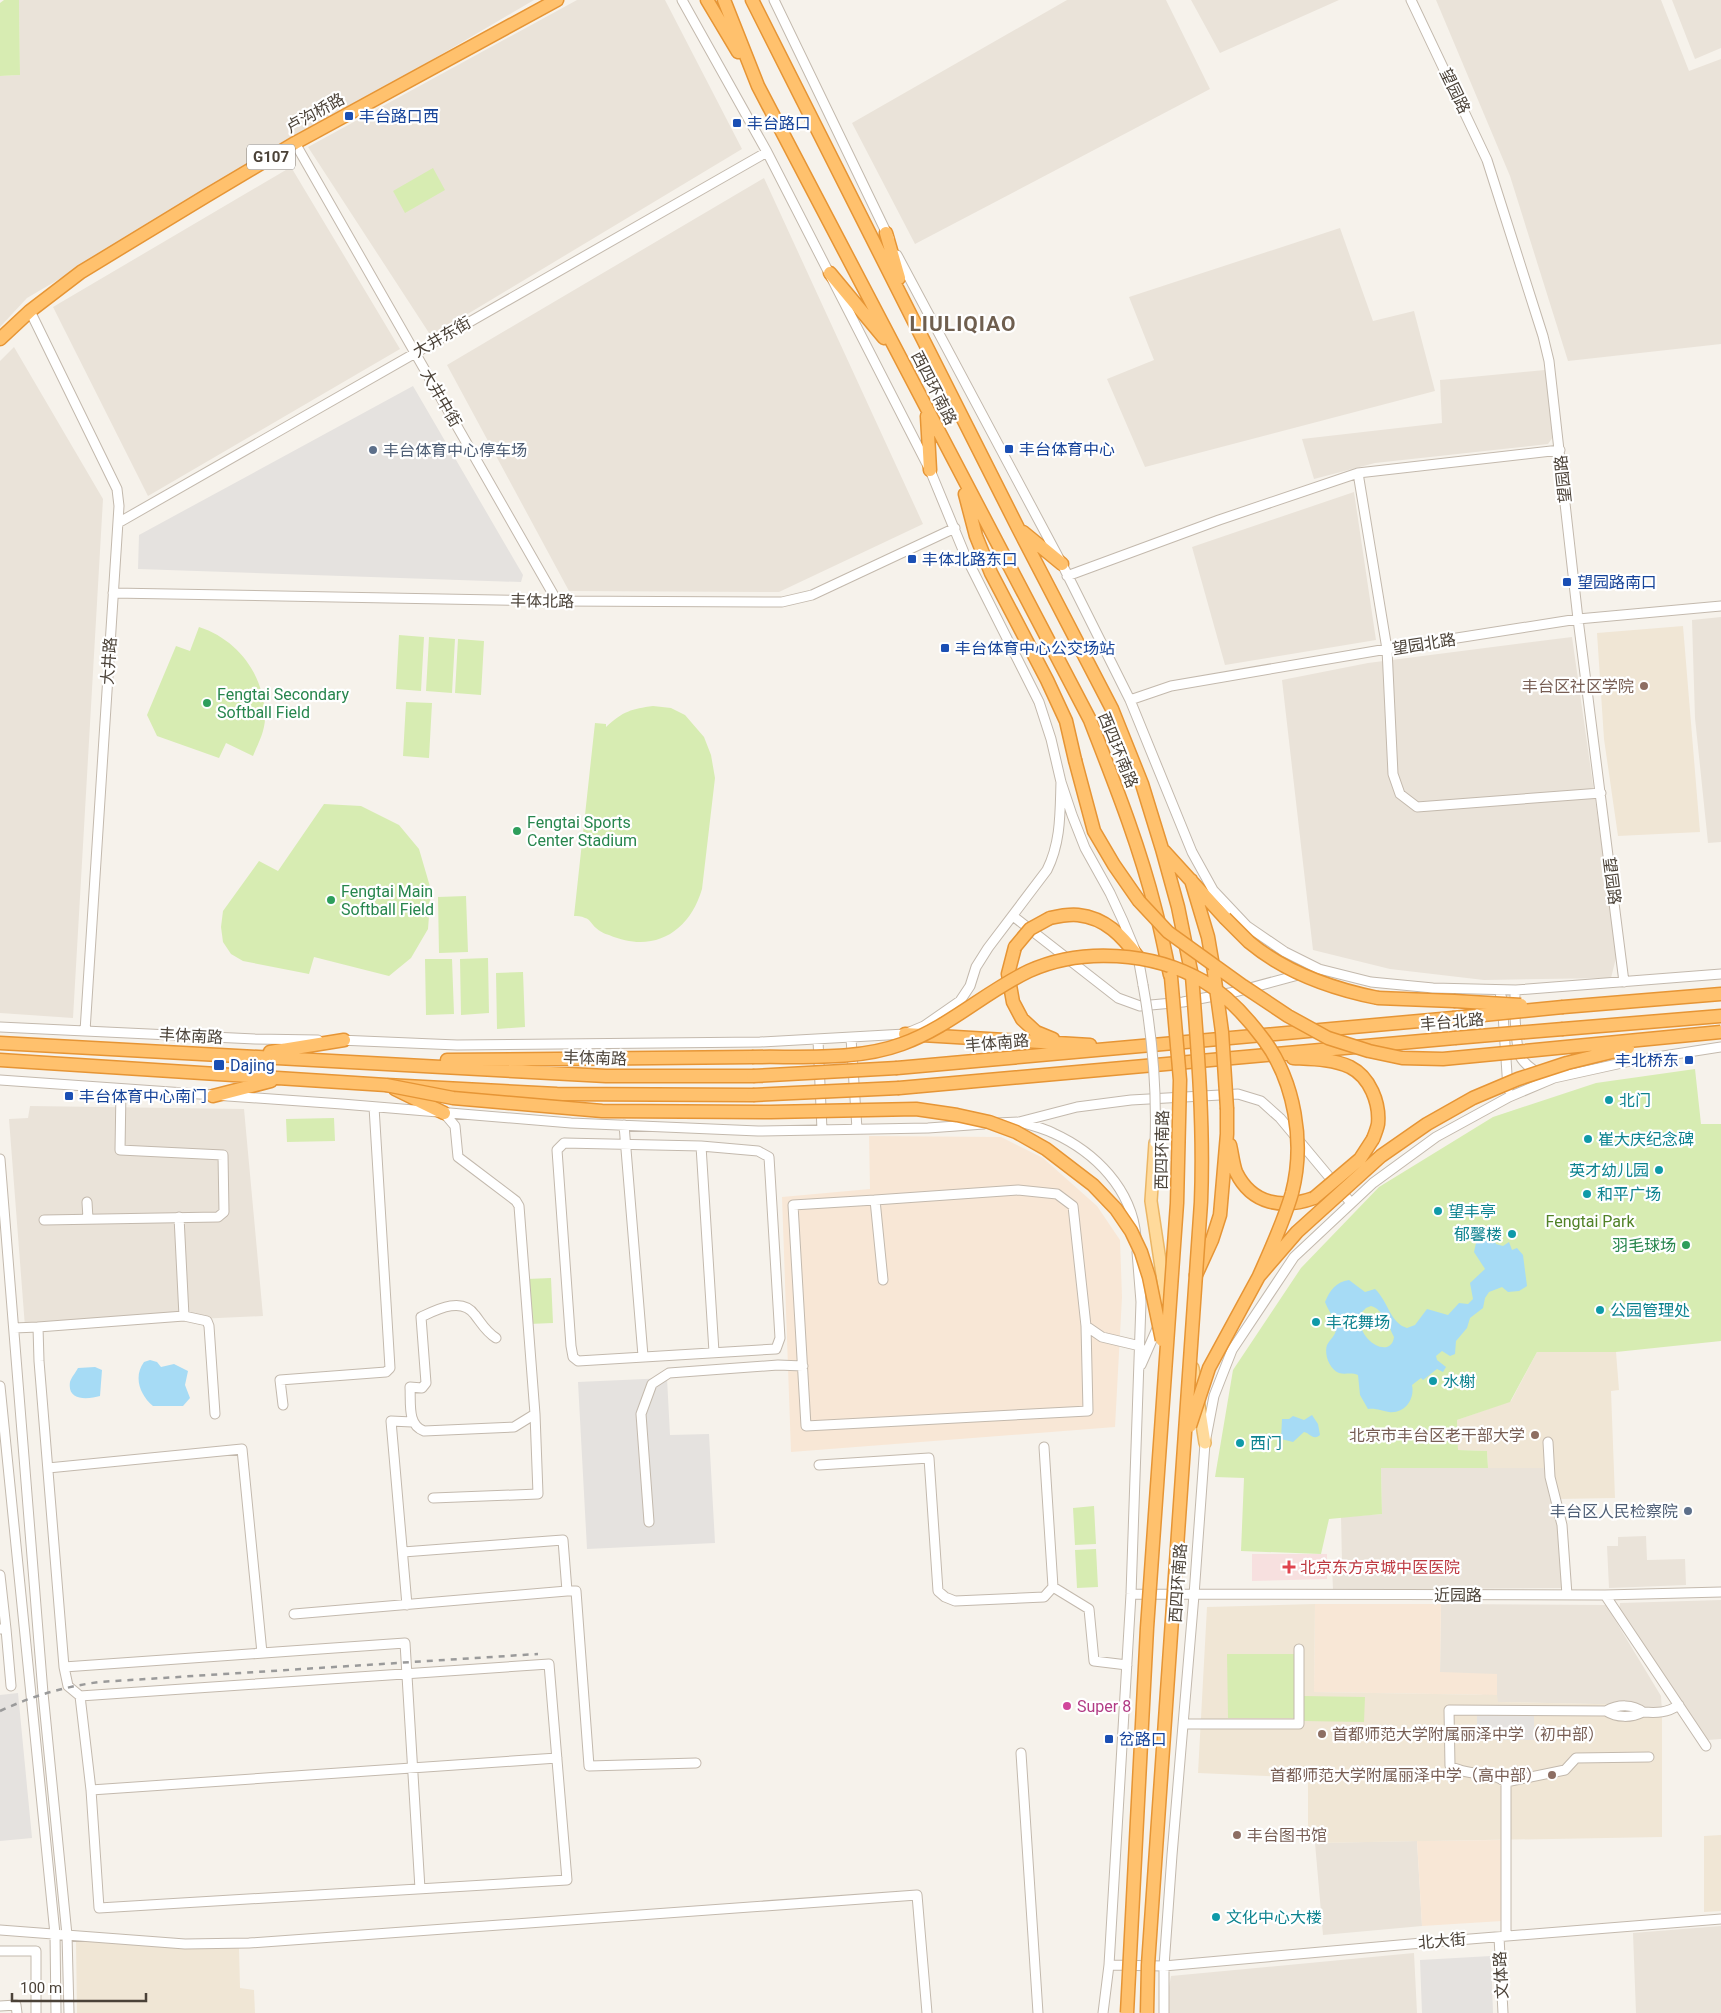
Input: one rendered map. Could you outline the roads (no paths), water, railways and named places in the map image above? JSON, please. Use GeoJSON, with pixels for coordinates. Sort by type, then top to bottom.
{"type":"FeatureCollection","features":[{"type":"Feature","properties":{"kind":"highway","name":"卢沟桥路"},"geometry":{"type":"LineString","coordinates":[[0,339],[30,311],[81,272],[295,143],[557,0]]}},
{"type":"Feature","properties":{"kind":"highway"},"geometry":{"type":"LineString","coordinates":[[707,0],[758,86]]}},
{"type":"Feature","properties":{"kind":"highway","name":"西四环南路"},"geometry":{"type":"LineString","coordinates":[[724,0],[758,86],[1090,720],[1119,793],[1155,907],[1170,977],[1180,1080],[1177,1203],[1147,1628],[1126,2013]]}},
{"type":"Feature","properties":{"kind":"highway","name":"西四环南路"},"geometry":{"type":"LineString","coordinates":[[752,0],[1018,528],[1112,709],[1142,784],[1162,849],[1178,907],[1192,976],[1203,1147],[1148,1965],[1147,2013]]}},
{"type":"Feature","properties":{"kind":"highway"},"geometry":{"type":"LineString","coordinates":[[886,233],[907,307]]}},
{"type":"Feature","properties":{"kind":"highway"},"geometry":{"type":"LineString","coordinates":[[830,273],[899,357]]}},
{"type":"Feature","properties":{"kind":"highway"},"geometry":{"type":"LineString","coordinates":[[927,411],[930,470]]}},
{"type":"Feature","properties":{"kind":"highway"},"geometry":{"type":"LineString","coordinates":[[958,470],[976,536],[991,573],[1047,680],[1066,721],[1094,831],[1114,865],[1140,901],[1168,932],[1204,959],[1288,1016],[1328,1038],[1369,1051],[1394,1056],[1443,1060],[1721,1033]]}},
{"type":"Feature","properties":{"kind":"highway"},"geometry":{"type":"LineString","coordinates":[[1018,528],[1065,570]]}},
{"type":"Feature","properties":{"kind":"highway"},"geometry":{"type":"LineString","coordinates":[[1162,849],[1225,918],[1250,942],[1312,979],[1347,992],[1378,998],[1563,1008]]}},
{"type":"Feature","properties":{"kind":"highway"},"geometry":{"type":"LineString","coordinates":[[1190,880],[1208,937],[1214,973],[1222,1032],[1227,1109],[1227,1134],[1220,1215],[1212,1240],[1196,1275]]}},
{"type":"Feature","properties":{"kind":"highway"},"geometry":{"type":"LineString","coordinates":[[1060,1042],[1036,1032],[1022,1019],[1013,1002],[1008,974],[1015,948],[1030,929],[1050,918],[1077,914],[1101,920],[1122,936],[1138,957]]}},
{"type":"Feature","properties":{"kind":"highway"},"geometry":{"type":"LineString","coordinates":[[341,1063],[546,1058],[752,1057],[839,1055],[874,1052],[902,1044],[947,1022],[999,987],[1031,970],[1067,960],[1107,955],[1145,960],[1177,969],[1203,981],[1230,1001],[1250,1022],[1280,1067],[1290,1096],[1296,1125],[1297,1157],[1292,1191],[1281,1225],[1259,1276],[1210,1368],[1184,1443]]}},
{"type":"Feature","properties":{"kind":"highway","name":"丰台北路"},"geometry":{"type":"LineString","coordinates":[[1188,1042],[1721,994]]}},
{"type":"Feature","properties":{"kind":"highway","name":"丰台北路"},"geometry":{"type":"LineString","coordinates":[[386,1085],[557,1094],[753,1095],[899,1088],[1187,1061],[1721,1016]]}},
{"type":"Feature","properties":{"kind":"highway"},"geometry":{"type":"LineString","coordinates":[[1259,1276],[1297,1232],[1381,1156],[1427,1124],[1473,1098],[1518,1079],[1567,1063],[1626,1049],[1721,1033]]}},
{"type":"Feature","properties":{"kind":"highway"},"geometry":{"type":"LineString","coordinates":[[905,1034],[1060,1042],[1130,1048]]}},
{"type":"Feature","properties":{"kind":"highway"},"geometry":{"type":"LineString","coordinates":[[248,1055],[344,1040]]}},
{"type":"Feature","properties":{"kind":"highway","name":"丰体南路"},"geometry":{"type":"LineString","coordinates":[[3,1043],[248,1055],[341,1063],[606,1076],[753,1076],[897,1068],[1188,1042]]}},
{"type":"Feature","properties":{"kind":"highway"},"geometry":{"type":"LineString","coordinates":[[1227,1134],[1236,1171],[1248,1189],[1261,1198],[1276,1204],[1298,1204],[1314,1198],[1360,1159],[1373,1139],[1378,1124],[1374,1093],[1364,1077],[1351,1068],[1327,1060],[1256,1055]]}},
{"type":"Feature","properties":{"kind":"highway"},"geometry":{"type":"LineString","coordinates":[[0,1060],[386,1085],[453,1098],[602,1111],[771,1112],[916,1109],[989,1122],[1016,1132],[1046,1149],[1093,1185],[1116,1209],[1131,1231],[1149,1276],[1166,1357]]}},
{"type":"Feature","properties":{"kind":"highway"},"geometry":{"type":"LineString","coordinates":[[213,1096],[283,1078]]}},
{"type":"Feature","properties":{"kind":"highway"},"geometry":{"type":"LineString","coordinates":[[386,1085],[444,1113]]}},
{"type":"Feature","properties":{"kind":"main road","name":"西四环南路"},"geometry":{"type":"LineString","coordinates":[[1126,2013],[1167,1304],[1154,1235],[1151,1201],[1155,1143]]}},
{"type":"Feature","properties":{"kind":"main road","name":"西四环南路"},"geometry":{"type":"LineString","coordinates":[[1147,2013],[1196,1275]]}},
{"type":"Feature","properties":{"kind":"main road"},"geometry":{"type":"LineString","coordinates":[[1190,1352],[1205,1443]]}},
{"type":"Feature","properties":{"kind":"street","name":"西四环南路"},"geometry":{"type":"LineString","coordinates":[[682,0],[767,152],[830,273],[930,470],[965,555],[1039,702],[1051,739],[1061,782],[1085,848],[1110,893],[1138,957],[1151,1032],[1157,1097],[1155,1143]]}},
{"type":"Feature","properties":{"kind":"street","name":"西四环南路"},"geometry":{"type":"LineString","coordinates":[[774,0],[908,278],[1065,570],[1130,700],[1192,852],[1213,890],[1247,926],[1285,952],[1319,969]]}},
{"type":"Feature","properties":{"kind":"street","name":"望园路"},"geometry":{"type":"LineString","coordinates":[[1411,0],[1480,143],[1493,176],[1543,336],[1553,386],[1578,619],[1624,982]]}},
{"type":"Feature","properties":{"kind":"street","name":"大井中街"},"geometry":{"type":"LineString","coordinates":[[295,143],[557,601]]}},
{"type":"Feature","properties":{"kind":"street","name":"大井东街"},"geometry":{"type":"LineString","coordinates":[[118,523],[767,152]]}},
{"type":"Feature","properties":{"kind":"street","name":"大井路"},"geometry":{"type":"LineString","coordinates":[[30,311],[117,489],[119,506],[85,1031]]}},
{"type":"Feature","properties":{"kind":"street"},"geometry":{"type":"LineString","coordinates":[[1065,570],[1358,473],[1560,450]]}},
{"type":"Feature","properties":{"kind":"street"},"geometry":{"type":"LineString","coordinates":[[1358,473],[1387,649],[1393,774],[1400,794],[1417,808],[1601,793]]}},
{"type":"Feature","properties":{"kind":"street","name":"丰体北路"},"geometry":{"type":"LineString","coordinates":[[113,593],[765,603],[797,600],[812,595],[955,528]]}},
{"type":"Feature","properties":{"kind":"street","name":"望园北路"},"geometry":{"type":"LineString","coordinates":[[1130,700],[1171,686],[1387,649],[1578,619],[1721,606]]}},
{"type":"Feature","properties":{"kind":"street"},"geometry":{"type":"LineString","coordinates":[[905,1034],[924,1026],[960,1001],[970,986],[976,967],[988,948],[1046,870],[1058,841],[1061,782]]}},
{"type":"Feature","properties":{"kind":"street"},"geometry":{"type":"LineString","coordinates":[[1013,916],[1118,998],[1140,1006],[1183,1002],[1235,992],[1319,969]]}},
{"type":"Feature","properties":{"kind":"street","name":"丰台北路"},"geometry":{"type":"LineString","coordinates":[[1319,969],[1371,982],[1433,988],[1499,990],[1721,974]]}},
{"type":"Feature","properties":{"kind":"street"},"geometry":{"type":"LineString","coordinates":[[1499,990],[1502,999],[1509,1096]]}},
{"type":"Feature","properties":{"kind":"street"},"geometry":{"type":"LineString","coordinates":[[1516,990],[1514,1002],[1520,1056],[1532,1070],[1543,1076],[1554,1078]]}},
{"type":"Feature","properties":{"kind":"street","name":"丰体南路"},"geometry":{"type":"LineString","coordinates":[[0,1027],[254,1039],[344,1040],[457,1045],[818,1040],[905,1034]]}},
{"type":"Feature","properties":{"kind":"street"},"geometry":{"type":"LineString","coordinates":[[851,1038],[857,1129]]}},
{"type":"Feature","properties":{"kind":"street"},"geometry":{"type":"LineString","coordinates":[[818,1040],[822,1130]]}},
{"type":"Feature","properties":{"kind":"street"},"geometry":{"type":"LineString","coordinates":[[0,1080],[571,1123],[758,1131],[928,1128],[1019,1122],[1077,1108],[1130,1100],[1238,1094],[1261,1101],[1280,1118],[1351,1203],[1373,1183],[1436,1136],[1509,1096],[1554,1078],[1631,1060],[1721,1047]]}},
{"type":"Feature","properties":{"kind":"street"},"geometry":{"type":"LineString","coordinates":[[44,1220],[218,1217],[224,1212],[223,1155],[120,1150],[121,1090]]}},
{"type":"Feature","properties":{"kind":"street"},"geometry":{"type":"LineString","coordinates":[[283,1405],[280,1380],[386,1372],[390,1368],[374,1107]]}},
{"type":"Feature","properties":{"kind":"street"},"geometry":{"type":"LineString","coordinates":[[433,1498],[538,1494],[535,1414],[519,1206],[516,1201],[458,1157],[455,1126],[444,1113]]}},
{"type":"Feature","properties":{"kind":"street"},"geometry":{"type":"LineString","coordinates":[[1019,1122],[1052,1132],[1086,1151],[1109,1173],[1124,1197],[1135,1225],[1141,1302],[1131,1594],[1109,1966],[1103,2013]]}},
{"type":"Feature","properties":{"kind":"street"},"geometry":{"type":"LineString","coordinates":[[624,1125],[643,1356]]}},
{"type":"Feature","properties":{"kind":"street"},"geometry":{"type":"LineString","coordinates":[[564,1143],[701,1146],[758,1151],[768,1156],[780,1338],[776,1349],[578,1361],[573,1357],[571,1346],[557,1150],[564,1143]]}},
{"type":"Feature","properties":{"kind":"street"},"geometry":{"type":"LineString","coordinates":[[701,1146],[714,1352]]}},
{"type":"Feature","properties":{"kind":"street"},"geometry":{"type":"LineString","coordinates":[[0,1160],[43,1694],[67,1934],[69,2013]]}},
{"type":"Feature","properties":{"kind":"street"},"geometry":{"type":"LineString","coordinates":[[1018,1190],[1057,1194],[1074,1206],[1086,1326],[1088,1411],[806,1426],[793,1205],[1018,1190]]}},
{"type":"Feature","properties":{"kind":"street"},"geometry":{"type":"LineString","coordinates":[[875,1200],[883,1280]]}},
{"type":"Feature","properties":{"kind":"street"},"geometry":{"type":"LineString","coordinates":[[88,1202],[88,1219]]}},
{"type":"Feature","properties":{"kind":"street","name":"西四环南路"},"geometry":{"type":"LineString","coordinates":[[1164,2013],[1164,1966],[1205,1443],[1214,1396],[1232,1350],[1294,1257],[1351,1203]]}},
{"type":"Feature","properties":{"kind":"street"},"geometry":{"type":"LineString","coordinates":[[179,1217],[184,1316]]}},
{"type":"Feature","properties":{"kind":"street"},"geometry":{"type":"LineString","coordinates":[[1139,1370],[1167,1304]]}},
{"type":"Feature","properties":{"kind":"street"},"geometry":{"type":"LineString","coordinates":[[496,1338],[487,1332],[474,1312],[464,1306],[439,1308],[421,1317],[426,1383],[422,1388],[410,1387],[412,1422],[424,1431],[514,1427],[535,1414]]}},
{"type":"Feature","properties":{"kind":"street"},"geometry":{"type":"LineString","coordinates":[[14,1328],[184,1316],[207,1321],[209,1326],[215,1414]]}},
{"type":"Feature","properties":{"kind":"street"},"geometry":{"type":"LineString","coordinates":[[1086,1326],[1102,1337],[1140,1346]]}},
{"type":"Feature","properties":{"kind":"street"},"geometry":{"type":"LineString","coordinates":[[38,1327],[39,1361],[64,1667],[68,1686],[80,1696],[92,1790],[99,1908],[567,1880],[549,1664],[80,1696]]}},
{"type":"Feature","properties":{"kind":"street"},"geometry":{"type":"LineString","coordinates":[[649,1522],[641,1414],[652,1384],[669,1372],[778,1364],[803,1366]]}},
{"type":"Feature","properties":{"kind":"street"},"geometry":{"type":"LineString","coordinates":[[0,1386],[55,1934],[56,2013]]}},
{"type":"Feature","properties":{"kind":"street"},"geometry":{"type":"LineString","coordinates":[[408,1605],[391,1421],[412,1422]]}},
{"type":"Feature","properties":{"kind":"street"},"geometry":{"type":"LineString","coordinates":[[1548,1442],[1550,1477],[1562,1525],[1567,1595]]}},
{"type":"Feature","properties":{"kind":"street"},"geometry":{"type":"LineString","coordinates":[[819,1465],[929,1458],[938,1591],[945,1598],[955,1602],[1044,1597],[1053,1587],[1044,1447]]}},
{"type":"Feature","properties":{"kind":"street"},"geometry":{"type":"LineString","coordinates":[[48,1468],[242,1449],[262,1653]]}},
{"type":"Feature","properties":{"kind":"street"},"geometry":{"type":"LineString","coordinates":[[403,1552],[563,1540],[567,1591]]}},
{"type":"Feature","properties":{"kind":"street"},"geometry":{"type":"LineString","coordinates":[[0,1575],[3,1629],[11,1686]]}},
{"type":"Feature","properties":{"kind":"street"},"geometry":{"type":"LineString","coordinates":[[1053,1587],[1089,1609],[1094,1661],[1127,1665]]}},
{"type":"Feature","properties":{"kind":"street"},"geometry":{"type":"LineString","coordinates":[[294,1614],[576,1591],[589,1766],[696,1763]]}},
{"type":"Feature","properties":{"kind":"street","name":"近园路"},"geometry":{"type":"LineString","coordinates":[[1131,1594],[1605,1595],[1721,1592]]}},
{"type":"Feature","properties":{"kind":"street"},"geometry":{"type":"LineString","coordinates":[[1605,1595],[1706,1746]]}},
{"type":"Feature","properties":{"kind":"street"},"geometry":{"type":"LineString","coordinates":[[64,1667],[405,1643],[420,1889]]}},
{"type":"Feature","properties":{"kind":"street"},"geometry":{"type":"LineString","coordinates":[[1183,1724],[1299,1724],[1299,1649]]}},
{"type":"Feature","properties":{"kind":"street"},"geometry":{"type":"LineString","coordinates":[[1649,1757],[1576,1758],[1565,1770],[1506,1782],[1498,1777],[1460,1772],[1450,1766],[1449,1710],[1606,1711],[1614,1706],[1636,1706],[1643,1712],[1662,1713],[1671,1711],[1679,1705]]}},
{"type":"Feature","properties":{"kind":"street"},"geometry":{"type":"LineString","coordinates":[[1021,1753],[1038,2013]]}},
{"type":"Feature","properties":{"kind":"street"},"geometry":{"type":"LineString","coordinates":[[92,1790],[557,1758]]}},
{"type":"Feature","properties":{"kind":"street","name":"文体路"},"geometry":{"type":"LineString","coordinates":[[1503,2013],[1506,1782]]}},
{"type":"Feature","properties":{"kind":"street"},"geometry":{"type":"LineString","coordinates":[[0,1930],[185,1944],[249,1943],[917,1895],[927,2013]]}},
{"type":"Feature","properties":{"kind":"street","name":"北大街"},"geometry":{"type":"LineString","coordinates":[[1109,1966],[1164,1966],[1721,1918]]}},
{"type":"Feature","properties":{"kind":"street"},"geometry":{"type":"LineString","coordinates":[[0,1951],[36,1951],[36,2013]]}},
{"type":"Feature","properties":{"kind":"street"},"geometry":{"type":"LineString","coordinates":[[0,2006],[16,2006],[17,2013]]}},
{"type":"Feature","properties":{"kind":"water"},"geometry":{"type":"Polygon","coordinates":[[[1483,1228],[1490,1229],[1497,1234],[1494,1238],[1496,1244],[1503,1246],[1509,1242],[1512,1250],[1517,1248],[1523,1255],[1527,1286],[1519,1291],[1508,1292],[1502,1287],[1489,1292],[1485,1298],[1483,1308],[1470,1318],[1467,1328],[1456,1341],[1455,1354],[1450,1356],[1442,1351],[1436,1356],[1437,1360],[1446,1367],[1443,1372],[1437,1369],[1423,1380],[1421,1378],[1412,1385],[1412,1395],[1408,1405],[1395,1412],[1368,1409],[1360,1395],[1358,1375],[1339,1373],[1332,1368],[1328,1361],[1327,1345],[1336,1331],[1333,1318],[1325,1302],[1329,1294],[1334,1287],[1349,1280],[1365,1292],[1375,1289],[1393,1317],[1407,1328],[1415,1325],[1427,1309],[1448,1315],[1459,1303],[1468,1304],[1473,1299],[1470,1283],[1485,1269],[1474,1252],[1476,1243],[1481,1238],[1479,1231],[1483,1228]],[[1371,1306],[1366,1308],[1360,1314],[1360,1324],[1368,1339],[1381,1347],[1387,1347],[1392,1344],[1394,1337],[1385,1319],[1371,1306]]]}},
{"type":"Feature","properties":{"kind":"water"},"geometry":{"type":"Polygon","coordinates":[[[150,1360],[157,1362],[161,1367],[174,1364],[188,1371],[185,1385],[190,1398],[183,1406],[153,1406],[148,1402],[140,1386],[139,1374],[144,1362],[150,1360]]]}},
{"type":"Feature","properties":{"kind":"water"},"geometry":{"type":"Polygon","coordinates":[[[95,1367],[102,1370],[100,1396],[80,1398],[75,1396],[70,1388],[70,1382],[78,1368],[95,1367]]]}},
{"type":"Feature","properties":{"kind":"water"},"geometry":{"type":"Polygon","coordinates":[[[1312,1415],[1318,1424],[1320,1435],[1318,1437],[1313,1437],[1304,1432],[1293,1442],[1281,1439],[1282,1419],[1289,1419],[1293,1416],[1304,1420],[1312,1415]]]}},
{"type":"Feature","properties":{"kind":"railway"},"geometry":{"type":"LineString","coordinates":[[0,1711],[48,1693],[99,1682],[538,1654]]}},
{"type":"Feature","properties":{"kind":"place","name":"丰台路口西"},"geometry":{"type":"Point","coordinates":[349,116]}},
{"type":"Feature","properties":{"kind":"place","name":"丰台路口"},"geometry":{"type":"Point","coordinates":[737,123]}},
{"type":"Feature","properties":{"kind":"place","name":"丰台体育中心"},"geometry":{"type":"Point","coordinates":[1009,449]}},
{"type":"Feature","properties":{"kind":"place","name":"丰台体育中心停车场"},"geometry":{"type":"Point","coordinates":[373,450]}},
{"type":"Feature","properties":{"kind":"place","name":"丰体北路东口"},"geometry":{"type":"Point","coordinates":[912,559]}},
{"type":"Feature","properties":{"kind":"place","name":"望园路南口"},"geometry":{"type":"Point","coordinates":[1567,582]}},
{"type":"Feature","properties":{"kind":"place","name":"丰台体育中心公交场站"},"geometry":{"type":"Point","coordinates":[945,648]}},
{"type":"Feature","properties":{"kind":"place","name":"丰台区社区学院"},"geometry":{"type":"Point","coordinates":[1644,686]}},
{"type":"Feature","properties":{"kind":"place","name":"Fengtai Secondary Softball Field"},"geometry":{"type":"Point","coordinates":[207,703]}},
{"type":"Feature","properties":{"kind":"place","name":"Fengtai Sports Center Stadium"},"geometry":{"type":"Point","coordinates":[517,831]}},
{"type":"Feature","properties":{"kind":"place","name":"Fengtai Main Softball Field"},"geometry":{"type":"Point","coordinates":[331,900]}},
{"type":"Feature","properties":{"kind":"place","name":"丰北桥东"},"geometry":{"type":"Point","coordinates":[1689,1060]}},
{"type":"Feature","properties":{"kind":"place","name":"Dajing"},"geometry":{"type":"Point","coordinates":[219,1065]}},
{"type":"Feature","properties":{"kind":"place","name":"丰台体育中心南门"},"geometry":{"type":"Point","coordinates":[69,1096]}},
{"type":"Feature","properties":{"kind":"place","name":"北门"},"geometry":{"type":"Point","coordinates":[1609,1100]}},
{"type":"Feature","properties":{"kind":"place","name":"崔大庆纪念碑"},"geometry":{"type":"Point","coordinates":[1588,1139]}},
{"type":"Feature","properties":{"kind":"place","name":"英才幼儿园"},"geometry":{"type":"Point","coordinates":[1659,1170]}},
{"type":"Feature","properties":{"kind":"place","name":"和平广场"},"geometry":{"type":"Point","coordinates":[1587,1194]}},
{"type":"Feature","properties":{"kind":"place","name":"望丰亭"},"geometry":{"type":"Point","coordinates":[1438,1211]}},
{"type":"Feature","properties":{"kind":"place","name":"郁馨楼"},"geometry":{"type":"Point","coordinates":[1512,1234]}},
{"type":"Feature","properties":{"kind":"place","name":"羽毛球场"},"geometry":{"type":"Point","coordinates":[1686,1245]}},
{"type":"Feature","properties":{"kind":"place","name":"公园管理处"},"geometry":{"type":"Point","coordinates":[1600,1310]}},
{"type":"Feature","properties":{"kind":"place","name":"丰花舞场"},"geometry":{"type":"Point","coordinates":[1316,1322]}},
{"type":"Feature","properties":{"kind":"place","name":"水榭"},"geometry":{"type":"Point","coordinates":[1433,1381]}},
{"type":"Feature","properties":{"kind":"place","name":"北京市丰台区老干部大学"},"geometry":{"type":"Point","coordinates":[1535,1435]}},
{"type":"Feature","properties":{"kind":"place","name":"西门"},"geometry":{"type":"Point","coordinates":[1240,1443]}},
{"type":"Feature","properties":{"kind":"place","name":"丰台区人民检察院"},"geometry":{"type":"Point","coordinates":[1688,1511]}},
{"type":"Feature","properties":{"kind":"place","name":"北京东方京城中医医院"},"geometry":{"type":"Point","coordinates":[1289,1567]}},
{"type":"Feature","properties":{"kind":"place","name":"Super 8"},"geometry":{"type":"Point","coordinates":[1067,1706]}},
{"type":"Feature","properties":{"kind":"place","name":"首都师范大学附属丽泽中学（初中部）"},"geometry":{"type":"Point","coordinates":[1322,1734]}},
{"type":"Feature","properties":{"kind":"place","name":"岔路口"},"geometry":{"type":"Point","coordinates":[1109,1739]}},
{"type":"Feature","properties":{"kind":"place","name":"首都师范大学附属丽泽中学（高中部）"},"geometry":{"type":"Point","coordinates":[1552,1775]}},
{"type":"Feature","properties":{"kind":"place","name":"丰台图书馆"},"geometry":{"type":"Point","coordinates":[1237,1835]}},
{"type":"Feature","properties":{"kind":"place","name":"文化中心大楼"},"geometry":{"type":"Point","coordinates":[1216,1917]}},
{"type":"Feature","properties":{"kind":"district","name":"LIULIQIAO"},"geometry":{"type":"Point","coordinates":[963,324]}},
{"type":"Feature","properties":{"kind":"park label","name":"Fengtai Park"},"geometry":{"type":"Point","coordinates":[1590,1221]}}]}
